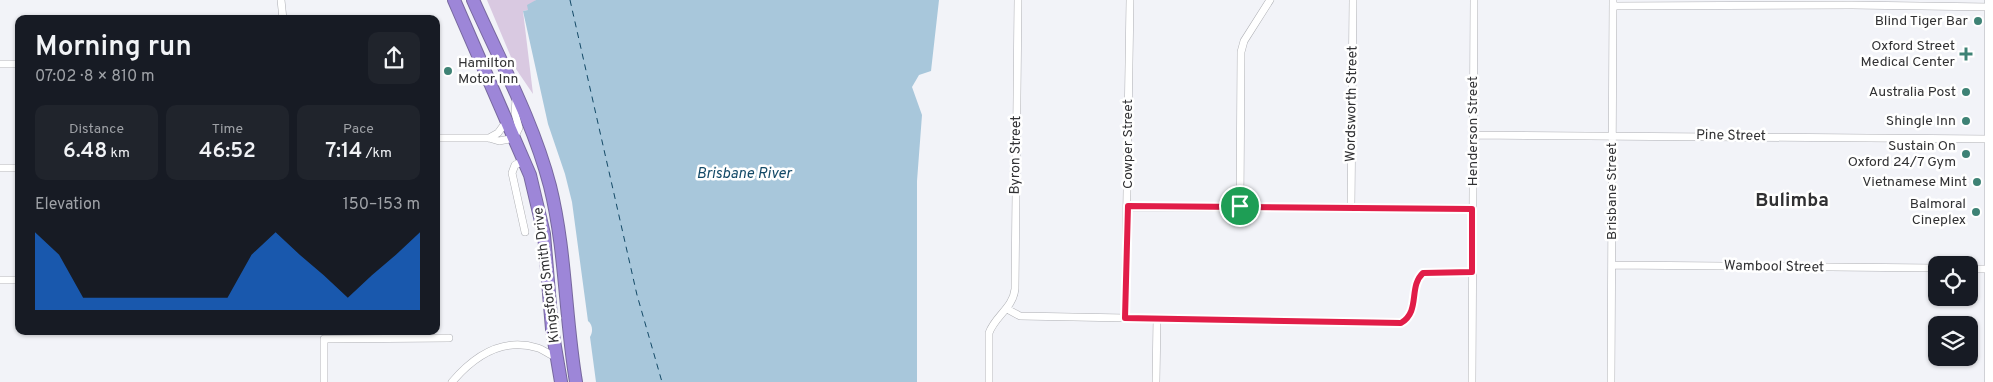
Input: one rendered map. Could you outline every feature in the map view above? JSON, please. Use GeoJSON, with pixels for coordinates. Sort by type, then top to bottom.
{"type":"FeatureCollection","features":[{"type":"Feature","properties":{"kind":"highway","name":"Kingsford Smith Drive"},"geometry":{"type":"LineString","coordinates":[[454,0],[525,160],[544,234],[553,339],[561,382]]}},
{"type":"Feature","properties":{"kind":"highway","name":"Kingsford Smith Drive"},"geometry":{"type":"LineString","coordinates":[[473,0],[538,148],[554,203],[576,382]]}},
{"type":"Feature","properties":{"kind":"street"},"geometry":{"type":"LineString","coordinates":[[281,0],[283,15]]}},
{"type":"Feature","properties":{"kind":"street","name":"Byron Street"},"geometry":{"type":"LineString","coordinates":[[1007,309],[1013,301],[1015,289],[1018,0]]}},
{"type":"Feature","properties":{"kind":"street","name":"Cowper Street"},"geometry":{"type":"LineString","coordinates":[[1125,318],[1130,0]]}},
{"type":"Feature","properties":{"kind":"street"},"geometry":{"type":"LineString","coordinates":[[1240,206],[1241,52],[1244,41],[1270,0]]}},
{"type":"Feature","properties":{"kind":"street","name":"Wordsworth Street"},"geometry":{"type":"LineString","coordinates":[[1351,208],[1353,0]]}},
{"type":"Feature","properties":{"kind":"street","name":"Henderson Street"},"geometry":{"type":"LineString","coordinates":[[1472,382],[1474,0]]}},
{"type":"Feature","properties":{"kind":"street"},"geometry":{"type":"LineString","coordinates":[[1613,3],[1990,4],[1992,29],[1990,382]]}},
{"type":"Feature","properties":{"kind":"street","name":"Brisbane Street"},"geometry":{"type":"LineString","coordinates":[[1611,382],[1613,3]]}},
{"type":"Feature","properties":{"kind":"street"},"geometry":{"type":"LineString","coordinates":[[0,64],[15,64]]}},
{"type":"Feature","properties":{"kind":"street"},"geometry":{"type":"LineString","coordinates":[[440,138],[489,138],[501,141],[515,136],[520,125],[515,113],[516,97]]}},
{"type":"Feature","properties":{"kind":"street"},"geometry":{"type":"LineString","coordinates":[[489,138],[498,134],[508,120]]}},
{"type":"Feature","properties":{"kind":"street","name":"Pine Street"},"geometry":{"type":"LineString","coordinates":[[1473,135],[1991,136]]}},
{"type":"Feature","properties":{"kind":"street","name":"Kingsford Smith Drive"},"geometry":{"type":"LineString","coordinates":[[525,160],[516,165],[512,173],[525,232]]}},
{"type":"Feature","properties":{"kind":"street"},"geometry":{"type":"LineString","coordinates":[[0,168],[15,168]]}},
{"type":"Feature","properties":{"kind":"street"},"geometry":{"type":"LineString","coordinates":[[1128,206],[1472,209]]}},
{"type":"Feature","properties":{"kind":"street","name":"Wambool Street"},"geometry":{"type":"LineString","coordinates":[[1612,265],[1928,268]]}},
{"type":"Feature","properties":{"kind":"street"},"geometry":{"type":"LineString","coordinates":[[1978,269],[1990,269]]}},
{"type":"Feature","properties":{"kind":"street"},"geometry":{"type":"LineString","coordinates":[[989,382],[989,333],[992,326],[1007,309],[1020,316],[1401,323],[1411,313],[1417,280],[1423,273],[1472,272]]}},
{"type":"Feature","properties":{"kind":"street"},"geometry":{"type":"LineString","coordinates":[[0,280],[15,280]]}},
{"type":"Feature","properties":{"kind":"street"},"geometry":{"type":"LineString","coordinates":[[1156,382],[1157,318]]}},
{"type":"Feature","properties":{"kind":"street"},"geometry":{"type":"LineString","coordinates":[[324,382],[324,339],[408,335],[449,338]]}},
{"type":"Feature","properties":{"kind":"street"},"geometry":{"type":"LineString","coordinates":[[539,348],[553,339]]}},
{"type":"Feature","properties":{"kind":"street"},"geometry":{"type":"LineString","coordinates":[[452,382],[478,359],[497,347],[512,344],[539,348],[556,357]]}},
{"type":"Feature","properties":{"kind":"shaded area"},"geometry":{"type":"Polygon","coordinates":[[[487,0],[536,0],[528,10],[523,11],[533,94],[516,69],[487,0]]]}},
{"type":"Feature","properties":{"kind":"water","name":"Brisbane River"},"geometry":{"type":"Polygon","coordinates":[[[536,0],[939,0],[931,71],[919,75],[912,87],[922,115],[917,181],[917,382],[596,382],[590,337],[592,329],[588,321],[572,202],[565,174],[548,124],[523,11],[528,10],[527,5],[536,0]]]}},
{"type":"Feature","properties":{"kind":"ferry route"},"geometry":{"type":"LineString","coordinates":[[570,0],[637,295],[662,382]]}},
{"type":"Feature","properties":{"kind":"place","name":"Blind Tiger Bar"},"geometry":{"type":"Point","coordinates":[1978,21]}},
{"type":"Feature","properties":{"kind":"place","name":"Oxford Street Medical Center"},"geometry":{"type":"Point","coordinates":[1966,54]}},
{"type":"Feature","properties":{"kind":"place","name":"Hamilton Motor Inn"},"geometry":{"type":"Point","coordinates":[448,71]}},
{"type":"Feature","properties":{"kind":"place","name":"Australia Post"},"geometry":{"type":"Point","coordinates":[1966,92]}},
{"type":"Feature","properties":{"kind":"place","name":"Shingle Inn"},"geometry":{"type":"Point","coordinates":[1966,121]}},
{"type":"Feature","properties":{"kind":"place","name":"Sustain On Oxford 24/7 Gym"},"geometry":{"type":"Point","coordinates":[1966,154]}},
{"type":"Feature","properties":{"kind":"place","name":"Vietnamese Mint"},"geometry":{"type":"Point","coordinates":[1977,182]}},
{"type":"Feature","properties":{"kind":"place","name":"Balmoral Cineplex"},"geometry":{"type":"Point","coordinates":[1976,212]}},
{"type":"Feature","properties":{"kind":"district","name":"Bulimba"},"geometry":{"type":"Point","coordinates":[1792,201]}},
{"type":"Feature","properties":{"kind":"route"},"geometry":{"type":"LineString","coordinates":[[1128,206],[1240,206],[1472,209],[1472,272],[1427,271],[1423,273],[1417,280],[1411,313],[1401,323],[1125,318],[1128,206]]}}]}
